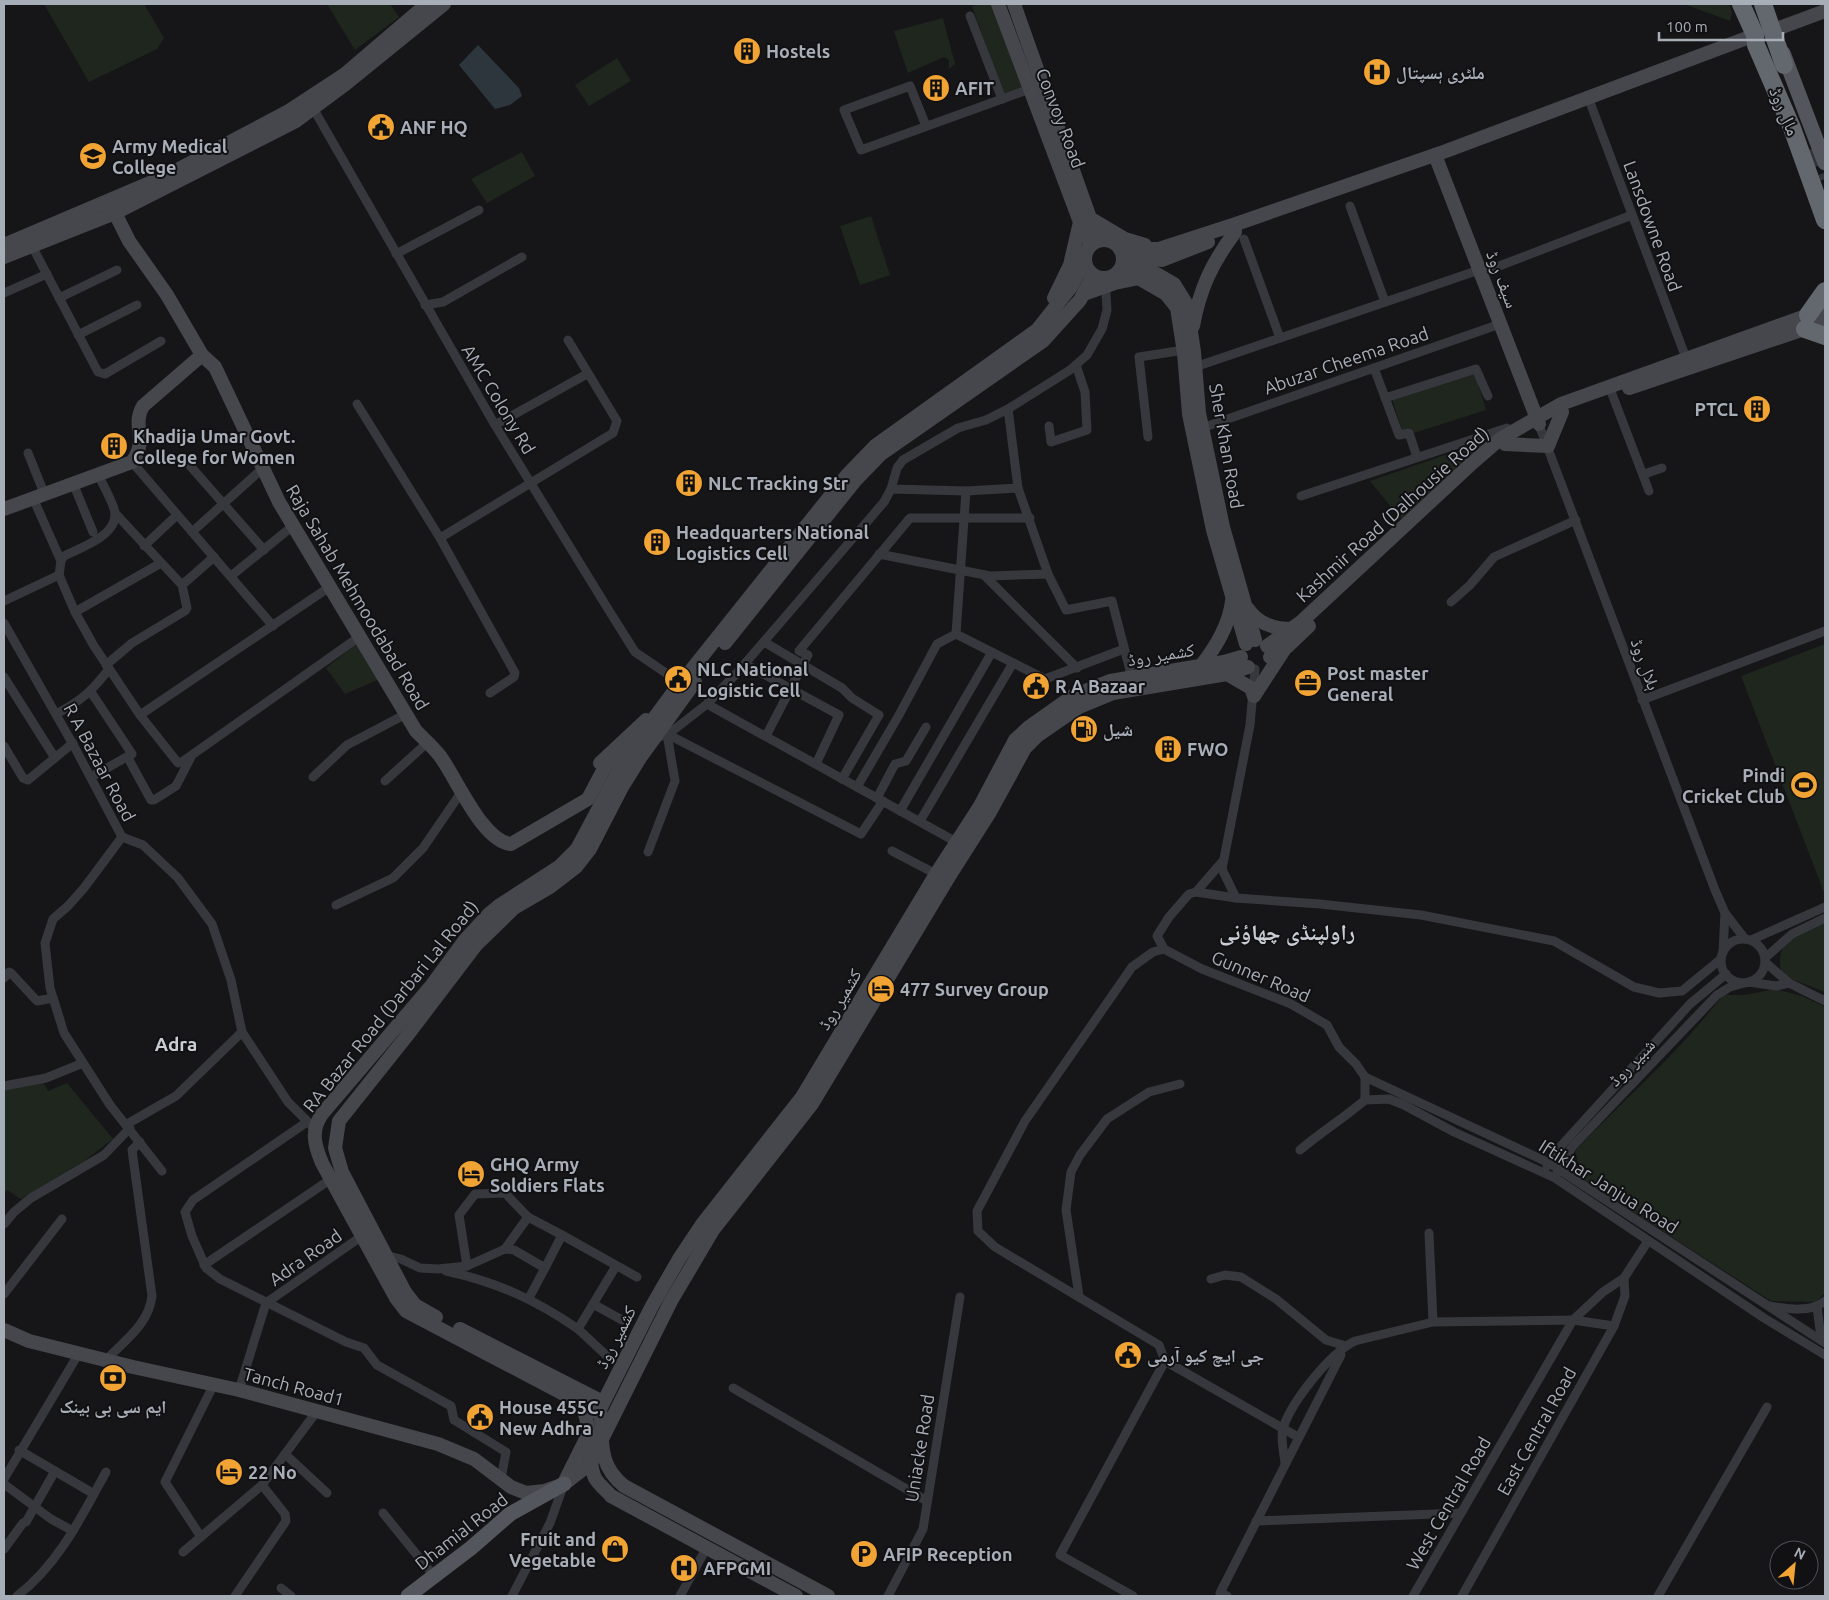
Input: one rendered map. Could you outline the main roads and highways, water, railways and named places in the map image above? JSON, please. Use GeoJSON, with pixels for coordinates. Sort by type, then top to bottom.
{"type":"FeatureCollection","features":[{"type":"Feature","properties":{"kind":"highway","name":"مال روڈ"},"geometry":{"type":"LineString","coordinates":[[1742,4],[1792,128],[1825,220]]}},
{"type":"Feature","properties":{"kind":"highway","name":"مال روڈ"},"geometry":{"type":"LineString","coordinates":[[1756,40],[1779,68],[1774,30],[1763,4]]}},
{"type":"Feature","properties":{"kind":"highway"},"geometry":{"type":"LineString","coordinates":[[1825,291],[1806,322],[1825,336]]}},
{"type":"Feature","properties":{"kind":"main road"},"geometry":{"type":"LineString","coordinates":[[4,245],[112,207],[164,177],[296,107],[345,74],[428,4]]}},
{"type":"Feature","properties":{"kind":"main road"},"geometry":{"type":"LineString","coordinates":[[4,257],[32,246],[296,121],[444,4]]}},
{"type":"Feature","properties":{"kind":"main road","name":"Convoy Road"},"geometry":{"type":"LineString","coordinates":[[998,4],[1030,89],[1085,220],[1097,243]]}},
{"type":"Feature","properties":{"kind":"main road","name":"Convoy Road"},"geometry":{"type":"LineString","coordinates":[[1014,4],[1085,220]]}},
{"type":"Feature","properties":{"kind":"main road"},"geometry":{"type":"LineString","coordinates":[[1825,11],[1774,30],[1825,163]]}},
{"type":"Feature","properties":{"kind":"main road"},"geometry":{"type":"LineString","coordinates":[[1122,258],[1159,249],[1437,158],[1591,105],[1744,47],[1756,40]]}},
{"type":"Feature","properties":{"kind":"main road"},"geometry":{"type":"LineString","coordinates":[[1122,258],[1162,260],[1240,236],[1437,158],[1756,40]]}},
{"type":"Feature","properties":{"kind":"main road","name":"سیف روڈ"},"geometry":{"type":"LineString","coordinates":[[1437,158],[1537,421]]}},
{"type":"Feature","properties":{"kind":"main road","name":"Raja Sahab Mehmoodabad Road"},"geometry":{"type":"LineString","coordinates":[[112,207],[128,241],[167,295],[202,355],[215,367],[262,469],[359,637],[416,731],[440,756],[484,826],[498,841],[512,844],[583,803]]}},
{"type":"Feature","properties":{"kind":"main road"},"geometry":{"type":"LineString","coordinates":[[1044,319],[1070,265],[1085,220],[1125,239],[1159,249]]}},
{"type":"Feature","properties":{"kind":"main road"},"geometry":{"type":"LineString","coordinates":[[1192,336],[1200,293],[1209,271],[1240,236]]}},
{"type":"Feature","properties":{"kind":"main road"},"geometry":{"type":"LineString","coordinates":[[1122,258],[1113,243],[1097,243],[1085,260],[1088,268],[1102,280],[1139,278]]}},
{"type":"Feature","properties":{"kind":"main road"},"geometry":{"type":"LineString","coordinates":[[1102,280],[1115,275],[1122,258]]}},
{"type":"Feature","properties":{"kind":"main road","name":"Sher Khan Road"},"geometry":{"type":"LineString","coordinates":[[1122,258],[1139,278],[1166,294],[1177,308],[1184,350],[1188,414],[1213,530],[1232,596],[1255,654]]}},
{"type":"Feature","properties":{"kind":"main road","name":"Sher Khan Road"},"geometry":{"type":"LineString","coordinates":[[1122,258],[1174,284],[1186,305],[1192,336],[1202,428],[1223,527],[1245,604],[1255,654]]}},
{"type":"Feature","properties":{"kind":"main road","name":"RA Bazar Road (Darbari Lal Road)"},"geometry":{"type":"LineString","coordinates":[[741,1558],[707,1547],[611,1496],[595,1478],[591,1463],[585,1413],[577,1401],[406,1311],[396,1298],[331,1179],[315,1146],[311,1126],[432,985],[465,940],[500,904],[560,866],[577,849],[633,756],[677,689],[789,545],[847,475],[875,446],[1037,330],[1071,287],[1085,260]]}},
{"type":"Feature","properties":{"kind":"main road","name":"RA Bazar Road (Darbari Lal Road)"},"geometry":{"type":"LineString","coordinates":[[600,1408],[599,1402],[594,1397],[415,1305],[399,1284],[337,1160],[335,1136],[342,1115],[406,1037],[481,940],[514,908],[550,887],[576,867],[590,849],[622,787],[633,756],[652,740],[674,708],[854,482],[881,454],[1043,341],[1084,294],[1102,280]]}},
{"type":"Feature","properties":{"kind":"main road","name":"Kashmir Road (Dalhousie Road)"},"geometry":{"type":"LineString","coordinates":[[1558,410],[1612,394],[1806,322],[1825,309]]}},
{"type":"Feature","properties":{"kind":"main road","name":"Kashmir Road (Dalhousie Road)"},"geometry":{"type":"LineString","coordinates":[[1255,654],[1293,629],[1500,439],[1558,410],[1686,358],[1806,322],[1825,322]]}},
{"type":"Feature","properties":{"kind":"main road"},"geometry":{"type":"LineString","coordinates":[[4,509],[132,462],[139,453],[141,442],[138,415],[143,406],[202,355]]}},
{"type":"Feature","properties":{"kind":"main road"},"geometry":{"type":"LineString","coordinates":[[1505,444],[1548,446],[1558,410],[1538,403],[1528,396]]}},
{"type":"Feature","properties":{"kind":"main road","name":"Kashmir Road (Dalhousie Road)"},"geometry":{"type":"LineString","coordinates":[[1255,654],[1287,647],[1353,580],[1485,459],[1537,421]]}},
{"type":"Feature","properties":{"kind":"main road"},"geometry":{"type":"LineString","coordinates":[[1200,667],[1211,653],[1228,622],[1232,596]]}},
{"type":"Feature","properties":{"kind":"main road"},"geometry":{"type":"LineString","coordinates":[[1245,604],[1254,617],[1266,624],[1276,629],[1293,629]]}},
{"type":"Feature","properties":{"kind":"main road"},"geometry":{"type":"LineString","coordinates":[[1227,674],[1251,688],[1254,696],[1287,647]]}},
{"type":"Feature","properties":{"kind":"main road","name":"کشمیر روڈ"},"geometry":{"type":"LineString","coordinates":[[962,845],[980,806],[1015,740],[1029,727],[1073,696],[1110,681],[1200,667],[1255,654]]}},
{"type":"Feature","properties":{"kind":"main road","name":"کشمیر روڈ"},"geometry":{"type":"LineString","coordinates":[[564,1484],[588,1437],[600,1408],[679,1260],[785,1128],[812,1104],[884,973],[942,873],[962,845],[990,812],[1025,748],[1036,736],[1079,707],[1113,693],[1227,674],[1255,654]]}},
{"type":"Feature","properties":{"kind":"main road"},"geometry":{"type":"LineString","coordinates":[[583,803],[597,766],[677,689]]}},
{"type":"Feature","properties":{"kind":"main road"},"geometry":{"type":"LineString","coordinates":[[583,803],[594,791],[606,763],[633,756]]}},
{"type":"Feature","properties":{"kind":"main road","name":"کشمیر روڈ"},"geometry":{"type":"LineString","coordinates":[[564,1484],[591,1463],[671,1301],[731,1197]]}},
{"type":"Feature","properties":{"kind":"main road"},"geometry":{"type":"LineString","coordinates":[[679,1260],[691,1268]]}},
{"type":"Feature","properties":{"kind":"main road","name":"Tanch Road1"},"geometry":{"type":"LineString","coordinates":[[4,1330],[29,1341],[239,1390],[445,1446],[474,1459],[511,1487],[526,1493],[544,1491],[564,1484]]}},
{"type":"Feature","properties":{"kind":"main road"},"geometry":{"type":"LineString","coordinates":[[600,1408],[603,1456],[608,1471],[624,1486],[741,1558],[796,1596]]}},
{"type":"Feature","properties":{"kind":"main road","name":"Dhamial Road"},"geometry":{"type":"LineString","coordinates":[[408,1596],[510,1514],[564,1484]]}},
{"type":"Feature","properties":{"kind":"main road"},"geometry":{"type":"LineString","coordinates":[[741,1558],[828,1596]]}},
{"type":"Feature","properties":{"kind":"tunnel"},"geometry":{"type":"LineString","coordinates":[[1814,148],[1825,179]]}},
{"type":"Feature","properties":{"kind":"place","name":"Hostels"},"geometry":{"type":"Point","coordinates":[747,51]}},
{"type":"Feature","properties":{"kind":"place","name":"ملٹری ہسپتال"},"geometry":{"type":"Point","coordinates":[1377,72]}},
{"type":"Feature","properties":{"kind":"place","name":"AFIT"},"geometry":{"type":"Point","coordinates":[936,88]}},
{"type":"Feature","properties":{"kind":"place","name":"ANF HQ"},"geometry":{"type":"Point","coordinates":[381,127]}},
{"type":"Feature","properties":{"kind":"place","name":"Army Medical College"},"geometry":{"type":"Point","coordinates":[93,156]}},
{"type":"Feature","properties":{"kind":"place","name":"PTCL"},"geometry":{"type":"Point","coordinates":[1757,409]}},
{"type":"Feature","properties":{"kind":"place","name":"Khadija Umar Govt. College for Women"},"geometry":{"type":"Point","coordinates":[114,446]}},
{"type":"Feature","properties":{"kind":"place","name":"NLC Tracking Str"},"geometry":{"type":"Point","coordinates":[689,483]}},
{"type":"Feature","properties":{"kind":"place","name":"Headquarters National Logistics Cell"},"geometry":{"type":"Point","coordinates":[657,542]}},
{"type":"Feature","properties":{"kind":"place","name":"NLC National Logistic Cell"},"geometry":{"type":"Point","coordinates":[678,679]}},
{"type":"Feature","properties":{"kind":"place","name":"Post master General"},"geometry":{"type":"Point","coordinates":[1308,683]}},
{"type":"Feature","properties":{"kind":"place","name":"R A Bazaar"},"geometry":{"type":"Point","coordinates":[1036,686]}},
{"type":"Feature","properties":{"kind":"place","name":"شیل"},"geometry":{"type":"Point","coordinates":[1084,729]}},
{"type":"Feature","properties":{"kind":"place","name":"FWO"},"geometry":{"type":"Point","coordinates":[1168,749]}},
{"type":"Feature","properties":{"kind":"place","name":"Pindi Cricket Club"},"geometry":{"type":"Point","coordinates":[1804,785]}},
{"type":"Feature","properties":{"kind":"place","name":"477 Survey Group"},"geometry":{"type":"Point","coordinates":[881,989]}},
{"type":"Feature","properties":{"kind":"place","name":"GHQ Army Soldiers Flats"},"geometry":{"type":"Point","coordinates":[471,1174]}},
{"type":"Feature","properties":{"kind":"place","name":"جی ایچ کیو آرمی"},"geometry":{"type":"Point","coordinates":[1128,1355]}},
{"type":"Feature","properties":{"kind":"place","name":"ایم سی بی بینک"},"geometry":{"type":"Point","coordinates":[113,1378]}},
{"type":"Feature","properties":{"kind":"place","name":"House 455C, New Adhra"},"geometry":{"type":"Point","coordinates":[480,1417]}},
{"type":"Feature","properties":{"kind":"place","name":"22 No"},"geometry":{"type":"Point","coordinates":[229,1472]}},
{"type":"Feature","properties":{"kind":"place","name":"Fruit and Vegetable"},"geometry":{"type":"Point","coordinates":[615,1549]}},
{"type":"Feature","properties":{"kind":"place","name":"AFIP Reception"},"geometry":{"type":"Point","coordinates":[864,1554]}},
{"type":"Feature","properties":{"kind":"place","name":"AFPGMI"},"geometry":{"type":"Point","coordinates":[684,1568]}},
{"type":"Feature","properties":{"kind":"district","name":"راولپنڈی چھاؤنی"},"geometry":{"type":"Point","coordinates":[1287,931]}},
{"type":"Feature","properties":{"kind":"district","name":"Adra"},"geometry":{"type":"Point","coordinates":[176,1044]}}]}
